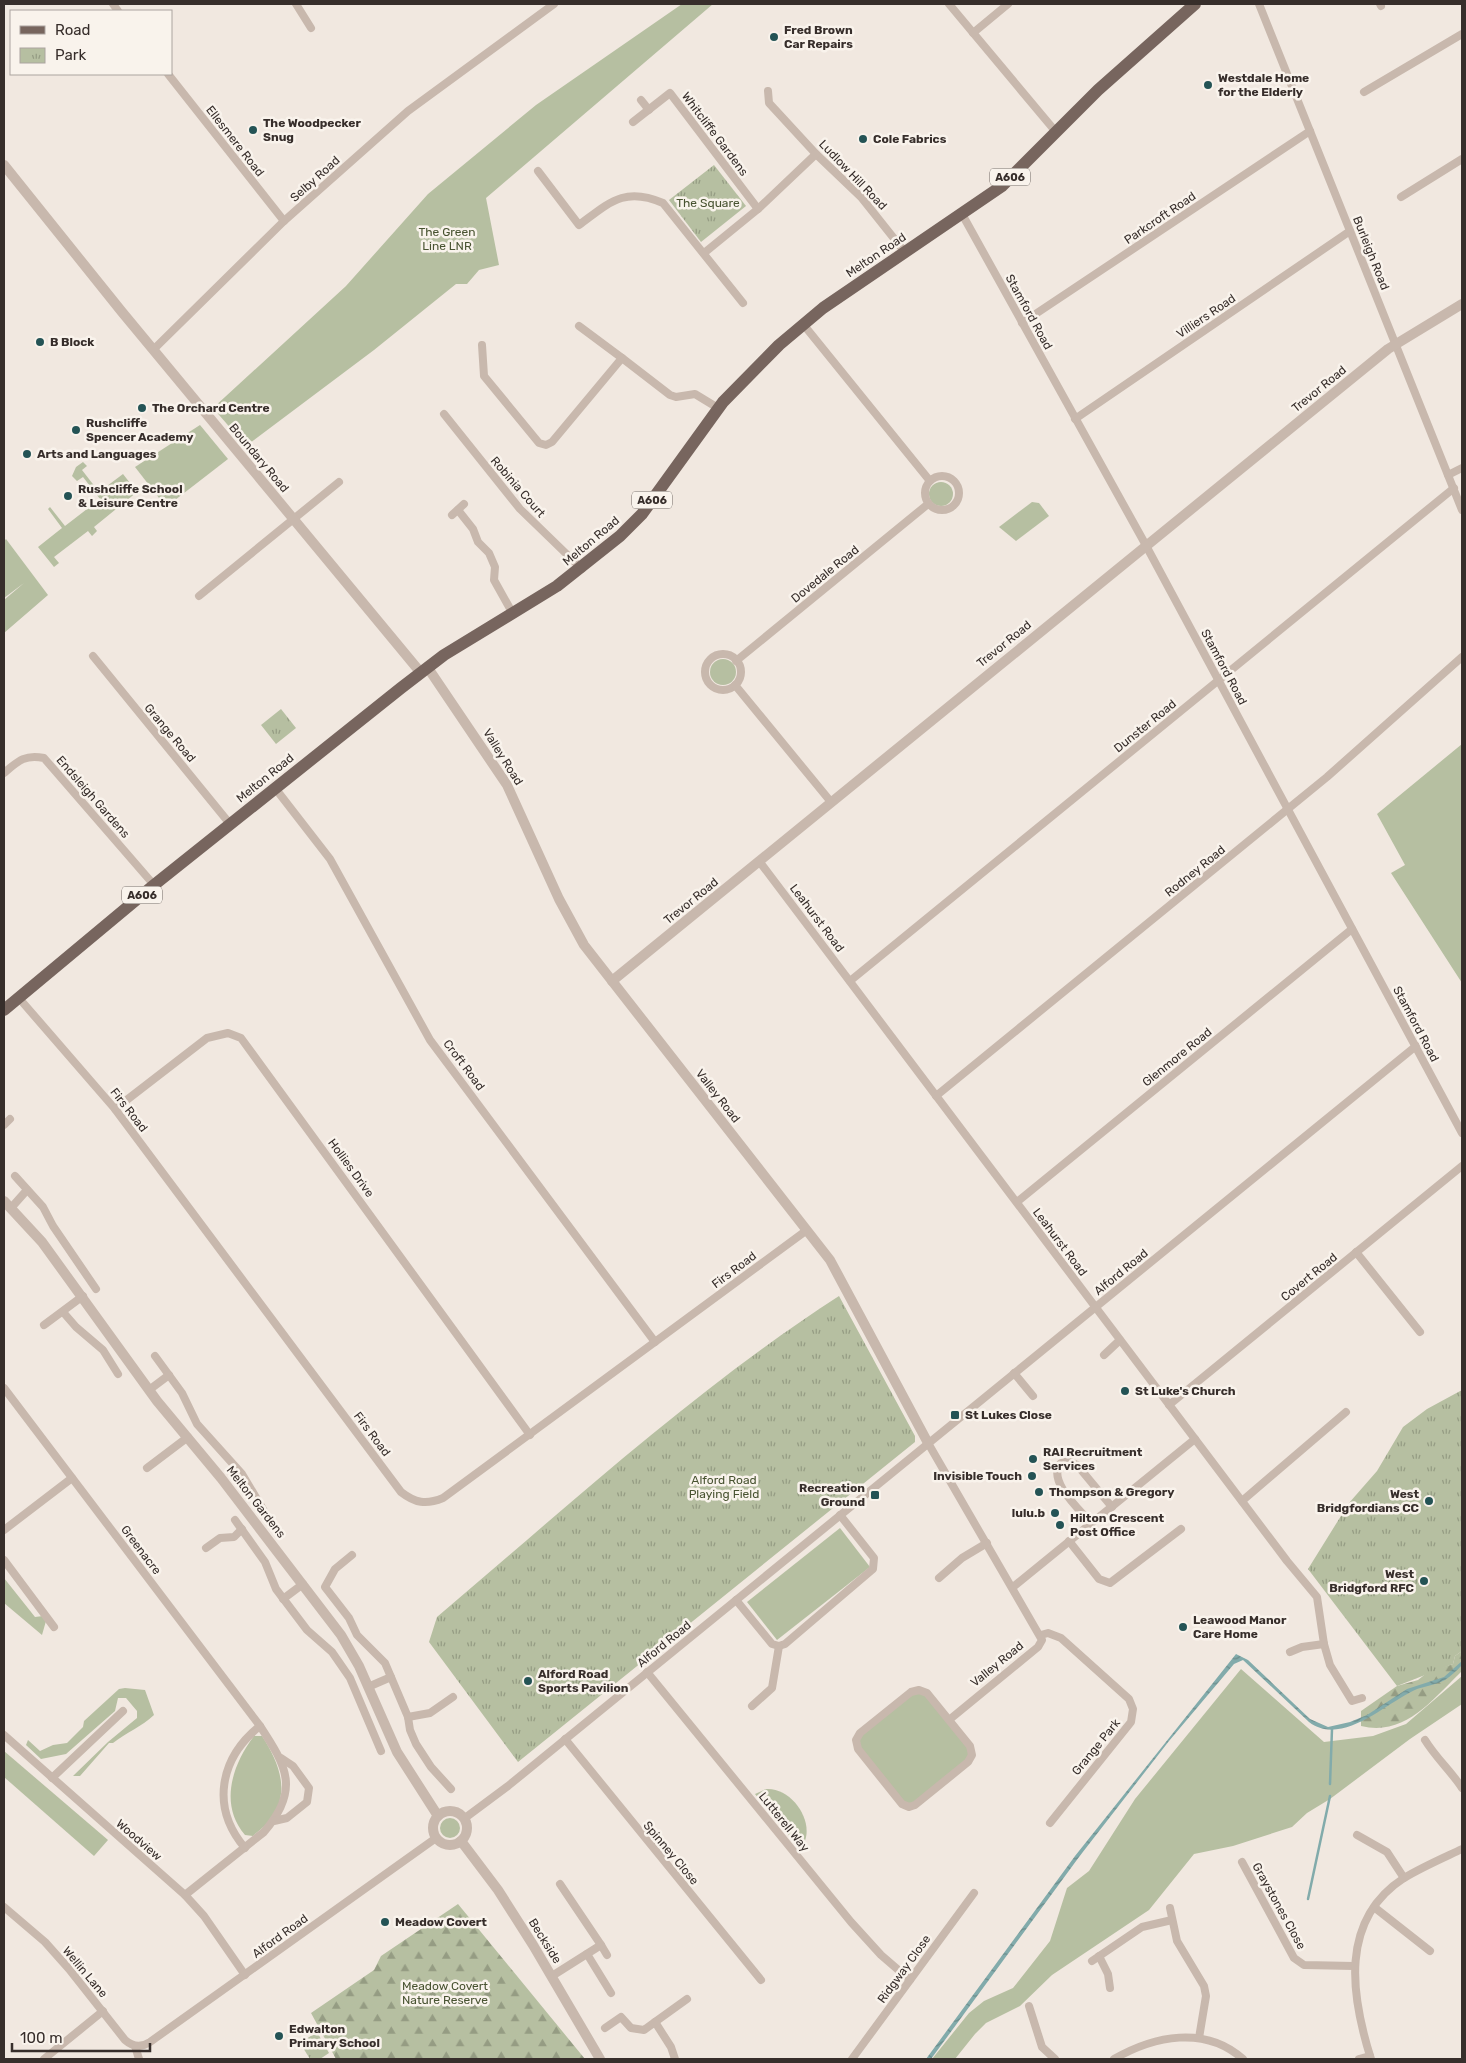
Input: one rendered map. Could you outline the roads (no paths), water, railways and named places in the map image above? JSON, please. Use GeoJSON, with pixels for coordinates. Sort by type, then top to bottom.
{"type":"FeatureCollection","features":[{"type":"Feature","properties":{"kind":"main road","name":"Melton Road"},"geometry":{"type":"LineString","coordinates":[[4,1010],[154,885],[424,670],[582,568],[620,536],[642,514],[718,408],[740,382],[802,324],[904,251],[1002,186],[1105,84],[1195,4]]}},
{"type":"Feature","properties":{"kind":"street"},"geometry":{"type":"LineString","coordinates":[[296,4],[311,28]]}},
{"type":"Feature","properties":{"kind":"street","name":"Selby Road"},"geometry":{"type":"LineString","coordinates":[[153,350],[284,221],[408,111],[554,4]]}},
{"type":"Feature","properties":{"kind":"street"},"geometry":{"type":"LineString","coordinates":[[949,4],[1056,132]]}},
{"type":"Feature","properties":{"kind":"street"},"geometry":{"type":"LineString","coordinates":[[973,33],[1008,4]]}},
{"type":"Feature","properties":{"kind":"street","name":"Burleigh Road"},"geometry":{"type":"LineString","coordinates":[[1259,4],[1462,510]]}},
{"type":"Feature","properties":{"kind":"street"},"geometry":{"type":"LineString","coordinates":[[1364,92],[1462,34]]}},
{"type":"Feature","properties":{"kind":"street","name":"Ellesmere Road"},"geometry":{"type":"LineString","coordinates":[[169,75],[284,221]]}},
{"type":"Feature","properties":{"kind":"street","name":"Ludlow Hill Road"},"geometry":{"type":"LineString","coordinates":[[768,91],[768,103],[816,154],[861,197],[904,251]]}},
{"type":"Feature","properties":{"kind":"street","name":"Whitcliffe Gardens"},"geometry":{"type":"LineString","coordinates":[[632,122],[670,94],[758,210]]}},
{"type":"Feature","properties":{"kind":"street"},"geometry":{"type":"LineString","coordinates":[[641,100],[648,110]]}},
{"type":"Feature","properties":{"kind":"street"},"geometry":{"type":"LineString","coordinates":[[776,124],[783,118]]}},
{"type":"Feature","properties":{"kind":"street","name":"Parkcroft Road"},"geometry":{"type":"LineString","coordinates":[[1022,323],[1310,130]]}},
{"type":"Feature","properties":{"kind":"street"},"geometry":{"type":"LineString","coordinates":[[704,253],[758,210],[816,154]]}},
{"type":"Feature","properties":{"kind":"street"},"geometry":{"type":"LineString","coordinates":[[1401,197],[1462,159]]}},
{"type":"Feature","properties":{"kind":"street","name":"Boundary Road"},"geometry":{"type":"LineString","coordinates":[[4,165],[292,518],[424,670]]}},
{"type":"Feature","properties":{"kind":"street"},"geometry":{"type":"LineString","coordinates":[[538,171],[579,224],[620,197],[656,200],[669,208],[743,303]]}},
{"type":"Feature","properties":{"kind":"street","name":"Stamford Road"},"geometry":{"type":"LineString","coordinates":[[962,214],[1145,545],[1462,1133]]}},
{"type":"Feature","properties":{"kind":"street","name":"Villiers Road"},"geometry":{"type":"LineString","coordinates":[[1075,419],[1350,231]]}},
{"type":"Feature","properties":{"kind":"street","name":"Trevor Road"},"geometry":{"type":"LineString","coordinates":[[612,981],[1145,545],[1396,344],[1462,304]]}},
{"type":"Feature","properties":{"kind":"street"},"geometry":{"type":"LineString","coordinates":[[802,324],[930,480]]}},
{"type":"Feature","properties":{"kind":"street"},"geometry":{"type":"LineString","coordinates":[[579,326],[670,395],[676,397],[695,394],[718,408]]}},
{"type":"Feature","properties":{"kind":"street"},"geometry":{"type":"LineString","coordinates":[[482,345],[484,376],[539,443],[546,446],[552,442],[622,358]]}},
{"type":"Feature","properties":{"kind":"street","name":"Robinia Court"},"geometry":{"type":"LineString","coordinates":[[444,414],[520,509],[582,568]]}},
{"type":"Feature","properties":{"kind":"street"},"geometry":{"type":"LineString","coordinates":[[1448,475],[1462,468]]}},
{"type":"Feature","properties":{"kind":"street"},"geometry":{"type":"LineString","coordinates":[[946,477],[955,482],[959,492],[956,503],[948,510],[937,510],[928,504],[924,495],[930,480],[946,477]]}},
{"type":"Feature","properties":{"kind":"street"},"geometry":{"type":"LineString","coordinates":[[198,596],[292,518],[339,482]]}},
{"type":"Feature","properties":{"kind":"street","name":"Dunster Road"},"geometry":{"type":"LineString","coordinates":[[850,981],[1454,488]]}},
{"type":"Feature","properties":{"kind":"street","name":"Dovedale Road"},"geometry":{"type":"LineString","coordinates":[[736,661],[928,504]]}},
{"type":"Feature","properties":{"kind":"street"},"geometry":{"type":"LineString","coordinates":[[458,510],[473,529],[478,542],[489,553],[494,567],[494,580],[512,614]]}},
{"type":"Feature","properties":{"kind":"street"},"geometry":{"type":"LineString","coordinates":[[727,655],[736,661],[740,676],[735,685],[724,690],[714,687],[705,674],[708,663],[716,656],[727,655]]}},
{"type":"Feature","properties":{"kind":"street","name":"Grange Road"},"geometry":{"type":"LineString","coordinates":[[93,656],[230,824]]}},
{"type":"Feature","properties":{"kind":"street","name":"Rodney Road"},"geometry":{"type":"LineString","coordinates":[[936,1096],[1288,810],[1462,657]]}},
{"type":"Feature","properties":{"kind":"street","name":"Valley Road"},"geometry":{"type":"LineString","coordinates":[[424,670],[508,785],[559,899],[584,945],[807,1230],[846,1288],[928,1443],[1042,1635],[1041,1644],[1038,1648],[949,1720]]}},
{"type":"Feature","properties":{"kind":"street"},"geometry":{"type":"LineString","coordinates":[[735,685],[831,802]]}},
{"type":"Feature","properties":{"kind":"street","name":"Endsleigh Gardens"},"geometry":{"type":"LineString","coordinates":[[4,773],[19,761],[32,756],[44,758],[154,885]]}},
{"type":"Feature","properties":{"kind":"street","name":"Croft Road"},"geometry":{"type":"LineString","coordinates":[[275,788],[330,859],[430,1040],[655,1342]]}},
{"type":"Feature","properties":{"kind":"street","name":"Leahurst Road"},"geometry":{"type":"LineString","coordinates":[[759,861],[1169,1405],[1317,1596],[1324,1644],[1330,1665],[1352,1701],[1362,1698]]}},
{"type":"Feature","properties":{"kind":"street","name":"Glenmore Road"},"geometry":{"type":"LineString","coordinates":[[1017,1202],[1352,929]]}},
{"type":"Feature","properties":{"kind":"street","name":"Firs Road"},"geometry":{"type":"LineString","coordinates":[[18,997],[115,1109],[401,1492],[408,1498],[426,1503],[442,1498],[807,1230]]}},
{"type":"Feature","properties":{"kind":"street","name":"Hollies Drive"},"geometry":{"type":"LineString","coordinates":[[115,1109],[207,1038],[228,1033],[241,1038],[530,1434]]}},
{"type":"Feature","properties":{"kind":"street","name":"Alford Road"},"geometry":{"type":"LineString","coordinates":[[465,1818],[565,1739],[1416,1046]]}},
{"type":"Feature","properties":{"kind":"street"},"geometry":{"type":"LineString","coordinates":[[4,1125],[10,1119]]}},
{"type":"Feature","properties":{"kind":"street","name":"Covert Road"},"geometry":{"type":"LineString","coordinates":[[1169,1405],[1462,1166]]}},
{"type":"Feature","properties":{"kind":"street"},"geometry":{"type":"LineString","coordinates":[[15,1176],[43,1207],[53,1226],[96,1289]]}},
{"type":"Feature","properties":{"kind":"street","name":"Melton Gardens"},"geometry":{"type":"LineString","coordinates":[[27,1190],[7,1204],[42,1242],[83,1296],[149,1390],[188,1437],[341,1635],[368,1687],[397,1752],[438,1816]]}},
{"type":"Feature","properties":{"kind":"street"},"geometry":{"type":"LineString","coordinates":[[1356,1252],[1420,1332]]}},
{"type":"Feature","properties":{"kind":"street"},"geometry":{"type":"LineString","coordinates":[[44,1325],[83,1296]]}},
{"type":"Feature","properties":{"kind":"street"},"geometry":{"type":"LineString","coordinates":[[63,1312],[76,1327],[103,1350],[118,1374]]}},
{"type":"Feature","properties":{"kind":"street"},"geometry":{"type":"LineString","coordinates":[[1104,1355],[1120,1340]]}},
{"type":"Feature","properties":{"kind":"street","name":"Melton Gardens"},"geometry":{"type":"LineString","coordinates":[[155,1356],[182,1393],[198,1424],[242,1474],[267,1516]]}},
{"type":"Feature","properties":{"kind":"street"},"geometry":{"type":"LineString","coordinates":[[1014,1373],[1033,1396]]}},
{"type":"Feature","properties":{"kind":"street"},"geometry":{"type":"LineString","coordinates":[[149,1390],[169,1375]]}},
{"type":"Feature","properties":{"kind":"street","name":"Greenacre"},"geometry":{"type":"LineString","coordinates":[[4,1388],[260,1726],[281,1758],[286,1782],[283,1804],[274,1821],[245,1848],[185,1895]]}},
{"type":"Feature","properties":{"kind":"street"},"geometry":{"type":"LineString","coordinates":[[1242,1501],[1346,1412]]}},
{"type":"Feature","properties":{"kind":"street"},"geometry":{"type":"LineString","coordinates":[[147,1468],[188,1437]]}},
{"type":"Feature","properties":{"kind":"street"},"geometry":{"type":"LineString","coordinates":[[1013,1586],[1195,1439]]}},
{"type":"Feature","properties":{"kind":"street"},"geometry":{"type":"LineString","coordinates":[[1091,1523],[1058,1481],[1057,1472],[1061,1463],[1068,1461],[1077,1465],[1112,1506]]}},
{"type":"Feature","properties":{"kind":"street"},"geometry":{"type":"LineString","coordinates":[[4,1530],[72,1478]]}},
{"type":"Feature","properties":{"kind":"street"},"geometry":{"type":"LineString","coordinates":[[736,1600],[772,1644],[779,1646],[785,1644],[873,1570],[874,1558],[840,1515]]}},
{"type":"Feature","properties":{"kind":"street"},"geometry":{"type":"LineString","coordinates":[[235,1520],[265,1562],[276,1589],[283,1599],[307,1630],[332,1652],[350,1678],[381,1751]]}},
{"type":"Feature","properties":{"kind":"street"},"geometry":{"type":"LineString","coordinates":[[206,1548],[220,1538],[234,1537],[242,1529]]}},
{"type":"Feature","properties":{"kind":"street"},"geometry":{"type":"LineString","coordinates":[[1069,1541],[1099,1579],[1110,1583],[1181,1529]]}},
{"type":"Feature","properties":{"kind":"street"},"geometry":{"type":"LineString","coordinates":[[939,1578],[962,1558],[987,1543]]}},
{"type":"Feature","properties":{"kind":"street"},"geometry":{"type":"LineString","coordinates":[[352,1555],[334,1568],[325,1588],[348,1618],[357,1635],[385,1663],[408,1717],[410,1730],[416,1744],[431,1767],[451,1789]]}},
{"type":"Feature","properties":{"kind":"street"},"geometry":{"type":"LineString","coordinates":[[4,1560],[54,1627]]}},
{"type":"Feature","properties":{"kind":"street"},"geometry":{"type":"LineString","coordinates":[[283,1599],[303,1584]]}},
{"type":"Feature","properties":{"kind":"street","name":"Grange Park"},"geometry":{"type":"LineString","coordinates":[[1042,1635],[1048,1633],[1061,1638],[1129,1699],[1133,1709],[1131,1722],[1050,1823]]}},
{"type":"Feature","properties":{"kind":"street"},"geometry":{"type":"LineString","coordinates":[[1300,1637],[1302,1647]]}},
{"type":"Feature","properties":{"kind":"street"},"geometry":{"type":"LineString","coordinates":[[1290,1652],[1302,1647],[1324,1644]]}},
{"type":"Feature","properties":{"kind":"street"},"geometry":{"type":"LineString","coordinates":[[752,1706],[772,1688],[779,1646]]}},
{"type":"Feature","properties":{"kind":"street","name":"Lutterell Way"},"geometry":{"type":"LineString","coordinates":[[647,1672],[850,1922],[881,1955],[910,1980]]}},
{"type":"Feature","properties":{"kind":"street"},"geometry":{"type":"LineString","coordinates":[[368,1687],[392,1677]]}},
{"type":"Feature","properties":{"kind":"street"},"geometry":{"type":"LineString","coordinates":[[919,1690],[927,1693],[949,1720],[970,1746],[972,1755],[968,1762],[916,1804],[909,1807],[902,1804],[858,1749],[856,1740],[860,1733],[911,1692],[919,1690]]}},
{"type":"Feature","properties":{"kind":"street"},"geometry":{"type":"LineString","coordinates":[[408,1717],[430,1713],[454,1697]]}},
{"type":"Feature","properties":{"kind":"street"},"geometry":{"type":"LineString","coordinates":[[52,1778],[124,1711]]}},
{"type":"Feature","properties":{"kind":"street"},"geometry":{"type":"LineString","coordinates":[[245,1848],[233,1834],[226,1814],[223,1793],[227,1770],[235,1751],[260,1726]]}},
{"type":"Feature","properties":{"kind":"street","name":"Woodview"},"geometry":{"type":"LineString","coordinates":[[4,1735],[185,1895],[204,1916],[245,1975]]}},
{"type":"Feature","properties":{"kind":"street","name":"Spinney Close"},"geometry":{"type":"LineString","coordinates":[[565,1739],[761,1980]]}},
{"type":"Feature","properties":{"kind":"street"},"geometry":{"type":"LineString","coordinates":[[1424,1740],[1436,1757],[1453,1773],[1462,1788]]}},
{"type":"Feature","properties":{"kind":"street","name":"Greenacre"},"geometry":{"type":"LineString","coordinates":[[274,1821],[287,1818],[307,1802],[309,1788],[293,1766],[281,1758]]}},
{"type":"Feature","properties":{"kind":"street"},"geometry":{"type":"LineString","coordinates":[[452,1810],[465,1818],[468,1826],[461,1842],[448,1845],[436,1838],[433,1827],[438,1816],[452,1810]]}},
{"type":"Feature","properties":{"kind":"street"},"geometry":{"type":"LineString","coordinates":[[1357,1835],[1387,1852],[1404,1878]]}},
{"type":"Feature","properties":{"kind":"street","name":"Alford Road"},"geometry":{"type":"LineString","coordinates":[[135,2046],[150,2042],[436,1838]]}},
{"type":"Feature","properties":{"kind":"street","name":"Beckside"},"geometry":{"type":"LineString","coordinates":[[461,1842],[498,1890],[552,1976],[600,2059]]}},
{"type":"Feature","properties":{"kind":"street"},"geometry":{"type":"LineString","coordinates":[[1359,2059],[1370,2058],[1359,2008],[1354,1966],[1357,1944],[1363,1926],[1374,1907],[1388,1891],[1404,1878],[1462,1849]]}},
{"type":"Feature","properties":{"kind":"street","name":"Graystones Close"},"geometry":{"type":"LineString","coordinates":[[1242,1862],[1294,1958],[1304,1965],[1354,1966]]}},
{"type":"Feature","properties":{"kind":"street"},"geometry":{"type":"LineString","coordinates":[[560,1884],[607,1954]]}},
{"type":"Feature","properties":{"kind":"street","name":"Ridgway Close"},"geometry":{"type":"LineString","coordinates":[[852,2059],[974,1892]]}},
{"type":"Feature","properties":{"kind":"street","name":"Wellin Lane"},"geometry":{"type":"LineString","coordinates":[[4,1907],[45,1942],[125,2040],[135,2046]]}},
{"type":"Feature","properties":{"kind":"street"},"geometry":{"type":"LineString","coordinates":[[1374,1907],[1430,1951]]}},
{"type":"Feature","properties":{"kind":"street"},"geometry":{"type":"LineString","coordinates":[[1170,1908],[1177,1941],[1184,1956],[1204,1986],[1206,1996],[1199,2038]]}},
{"type":"Feature","properties":{"kind":"street"},"geometry":{"type":"LineString","coordinates":[[1092,1961],[1142,1927],[1172,1920]]}},
{"type":"Feature","properties":{"kind":"street"},"geometry":{"type":"LineString","coordinates":[[552,1976],[601,1945]]}},
{"type":"Feature","properties":{"kind":"street"},"geometry":{"type":"LineString","coordinates":[[587,1954],[611,1993]]}},
{"type":"Feature","properties":{"kind":"street"},"geometry":{"type":"LineString","coordinates":[[1099,1956],[1108,1974],[1110,1988]]}},
{"type":"Feature","properties":{"kind":"street"},"geometry":{"type":"LineString","coordinates":[[605,2028],[621,2017],[631,2028],[644,2030],[687,1999]]}},
{"type":"Feature","properties":{"kind":"street"},"geometry":{"type":"LineString","coordinates":[[1029,2006],[1042,2046],[1055,2059]]}},
{"type":"Feature","properties":{"kind":"street"},"geometry":{"type":"LineString","coordinates":[[44,2059],[102,2011]]}},
{"type":"Feature","properties":{"kind":"street"},"geometry":{"type":"LineString","coordinates":[[655,2022],[671,2047],[675,2059]]}},
{"type":"Feature","properties":{"kind":"street"},"geometry":{"type":"LineString","coordinates":[[1114,2059],[1149,2042],[1168,2038],[1199,2038],[1224,2047],[1243,2059]]}},
{"type":"Feature","properties":{"kind":"street"},"geometry":{"type":"LineString","coordinates":[[135,2046],[139,2059]]}},
{"type":"Feature","properties":{"kind":"water"},"geometry":{"type":"Polygon","coordinates":[[[1236,1654],[1248,1660],[1310,1719],[1328,1727],[1350,1722],[1367,1715],[1407,1689],[1444,1677],[1462,1661],[1462,1665],[1445,1680],[1413,1691],[1360,1722],[1334,1730],[1321,1728],[1309,1722],[1243,1660],[1234,1664],[1169,1741],[1079,1857],[931,2059],[926,2059],[1075,1856],[1236,1654]]]}},
{"type":"Feature","properties":{"kind":"waterway"},"geometry":{"type":"LineString","coordinates":[[1330,1784],[1332,1729]]}},
{"type":"Feature","properties":{"kind":"waterway"},"geometry":{"type":"LineString","coordinates":[[1308,1899],[1330,1796]]}},
{"type":"Feature","properties":{"kind":"place","name":"Fred Brown Car Repairs"},"geometry":{"type":"Point","coordinates":[774,37]}},
{"type":"Feature","properties":{"kind":"place","name":"Westdale Home for the Elderly"},"geometry":{"type":"Point","coordinates":[1208,85]}},
{"type":"Feature","properties":{"kind":"place","name":"The Woodpecker Snug"},"geometry":{"type":"Point","coordinates":[253,130]}},
{"type":"Feature","properties":{"kind":"place","name":"Cole Fabrics"},"geometry":{"type":"Point","coordinates":[863,139]}},
{"type":"Feature","properties":{"kind":"place","name":"B Block"},"geometry":{"type":"Point","coordinates":[40,342]}},
{"type":"Feature","properties":{"kind":"place","name":"The Orchard Centre"},"geometry":{"type":"Point","coordinates":[142,408]}},
{"type":"Feature","properties":{"kind":"place","name":"Rushcliffe Spencer Academy"},"geometry":{"type":"Point","coordinates":[76,430]}},
{"type":"Feature","properties":{"kind":"place","name":"Arts and Languages"},"geometry":{"type":"Point","coordinates":[27,454]}},
{"type":"Feature","properties":{"kind":"place","name":"Rushcliffe School & Leisure Centre"},"geometry":{"type":"Point","coordinates":[68,496]}},
{"type":"Feature","properties":{"kind":"place","name":"St Luke's Church"},"geometry":{"type":"Point","coordinates":[1125,1391]}},
{"type":"Feature","properties":{"kind":"place","name":"St Lukes Close"},"geometry":{"type":"Point","coordinates":[955,1415]}},
{"type":"Feature","properties":{"kind":"place","name":"RAI Recruitment Services"},"geometry":{"type":"Point","coordinates":[1033,1459]}},
{"type":"Feature","properties":{"kind":"place","name":"Invisible Touch"},"geometry":{"type":"Point","coordinates":[1032,1476]}},
{"type":"Feature","properties":{"kind":"place","name":"Thompson & Gregory"},"geometry":{"type":"Point","coordinates":[1039,1492]}},
{"type":"Feature","properties":{"kind":"place","name":"Recreation Ground"},"geometry":{"type":"Point","coordinates":[875,1495]}},
{"type":"Feature","properties":{"kind":"place","name":"West Bridgfordians CC"},"geometry":{"type":"Point","coordinates":[1429,1501]}},
{"type":"Feature","properties":{"kind":"place","name":"lulu.b"},"geometry":{"type":"Point","coordinates":[1055,1513]}},
{"type":"Feature","properties":{"kind":"place","name":"Hilton Crescent Post Office"},"geometry":{"type":"Point","coordinates":[1060,1525]}},
{"type":"Feature","properties":{"kind":"place","name":"West Bridgford RFC"},"geometry":{"type":"Point","coordinates":[1424,1581]}},
{"type":"Feature","properties":{"kind":"place","name":"Leawood Manor Care Home"},"geometry":{"type":"Point","coordinates":[1183,1627]}},
{"type":"Feature","properties":{"kind":"place","name":"Alford Road Sports Pavilion"},"geometry":{"type":"Point","coordinates":[528,1681]}},
{"type":"Feature","properties":{"kind":"place","name":"Meadow Covert"},"geometry":{"type":"Point","coordinates":[385,1922]}},
{"type":"Feature","properties":{"kind":"place","name":"Edwalton Primary School"},"geometry":{"type":"Point","coordinates":[279,2036]}},
{"type":"Feature","properties":{"kind":"park label","name":"The Square"},"geometry":{"type":"Point","coordinates":[708,203]}},
{"type":"Feature","properties":{"kind":"park label","name":"The Green Line LNR"},"geometry":{"type":"Point","coordinates":[447,239]}},
{"type":"Feature","properties":{"kind":"park label","name":"Alford Road Playing Field"},"geometry":{"type":"Point","coordinates":[724,1487]}},
{"type":"Feature","properties":{"kind":"park label","name":"Meadow Covert Nature Reserve"},"geometry":{"type":"Point","coordinates":[445,1993]}}]}
